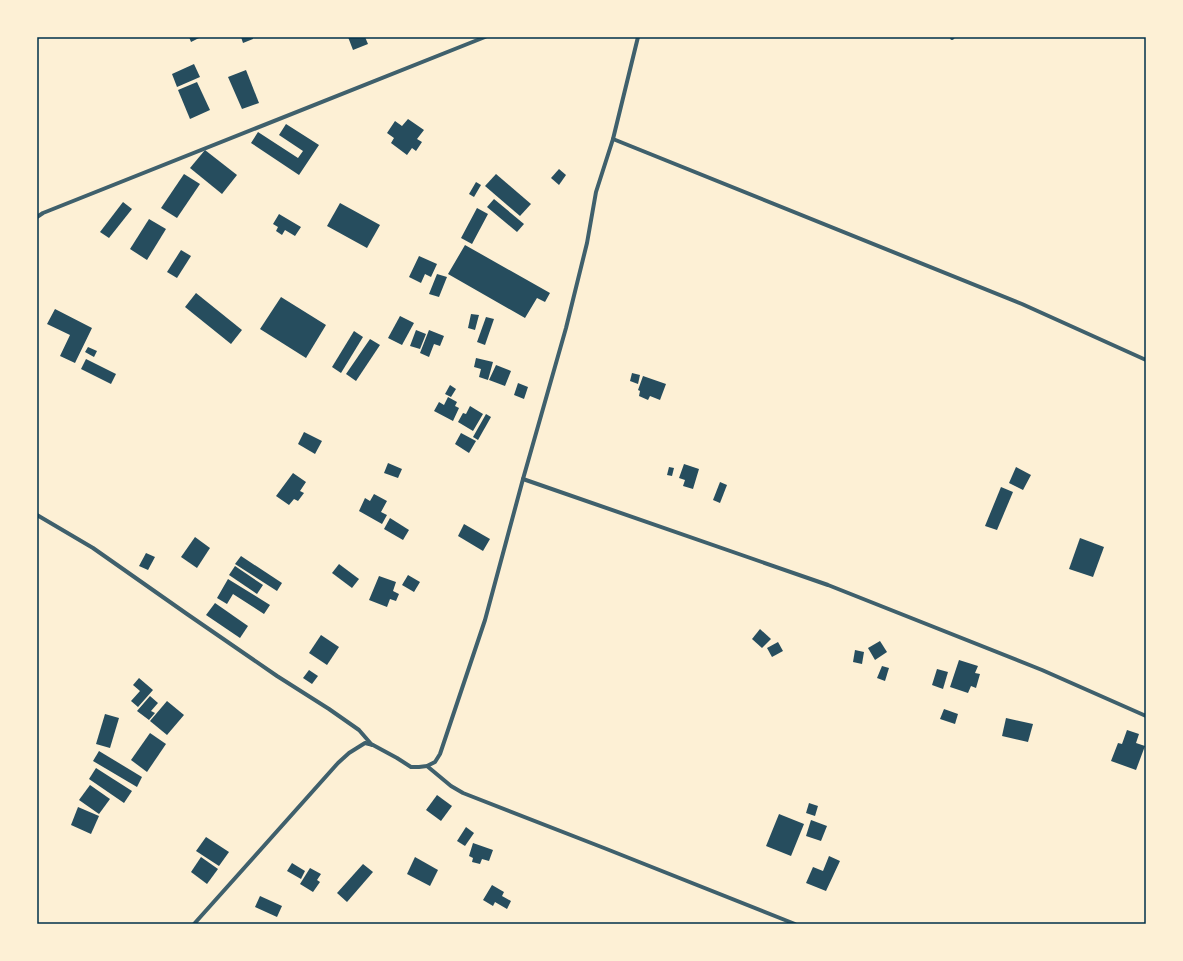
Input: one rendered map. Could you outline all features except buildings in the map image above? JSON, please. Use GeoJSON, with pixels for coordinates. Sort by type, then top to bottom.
{"type":"FeatureCollection","features":[{"type":"Feature","properties":{"kind":"street"},"geometry":{"type":"LineString","coordinates":[[37,217],[50,210],[485,37]]}},
{"type":"Feature","properties":{"kind":"street"},"geometry":{"type":"LineString","coordinates":[[37,515],[93,548],[277,676],[329,709],[359,730],[373,745],[411,767],[427,766],[435,762],[440,754],[485,620],[522,479],[566,328],[587,243],[596,192],[613,139],[638,37]]}},
{"type":"Feature","properties":{"kind":"street"},"geometry":{"type":"LineString","coordinates":[[613,139],[1022,304],[1146,360]]}},
{"type":"Feature","properties":{"kind":"street"},"geometry":{"type":"LineString","coordinates":[[522,479],[828,585],[1042,670],[1146,716]]}},
{"type":"Feature","properties":{"kind":"street"},"geometry":{"type":"LineString","coordinates":[[194,924],[338,763],[349,753],[365,744],[373,745]]}},
{"type":"Feature","properties":{"kind":"street"},"geometry":{"type":"LineString","coordinates":[[427,766],[451,786],[463,793],[795,924]]}}]}
